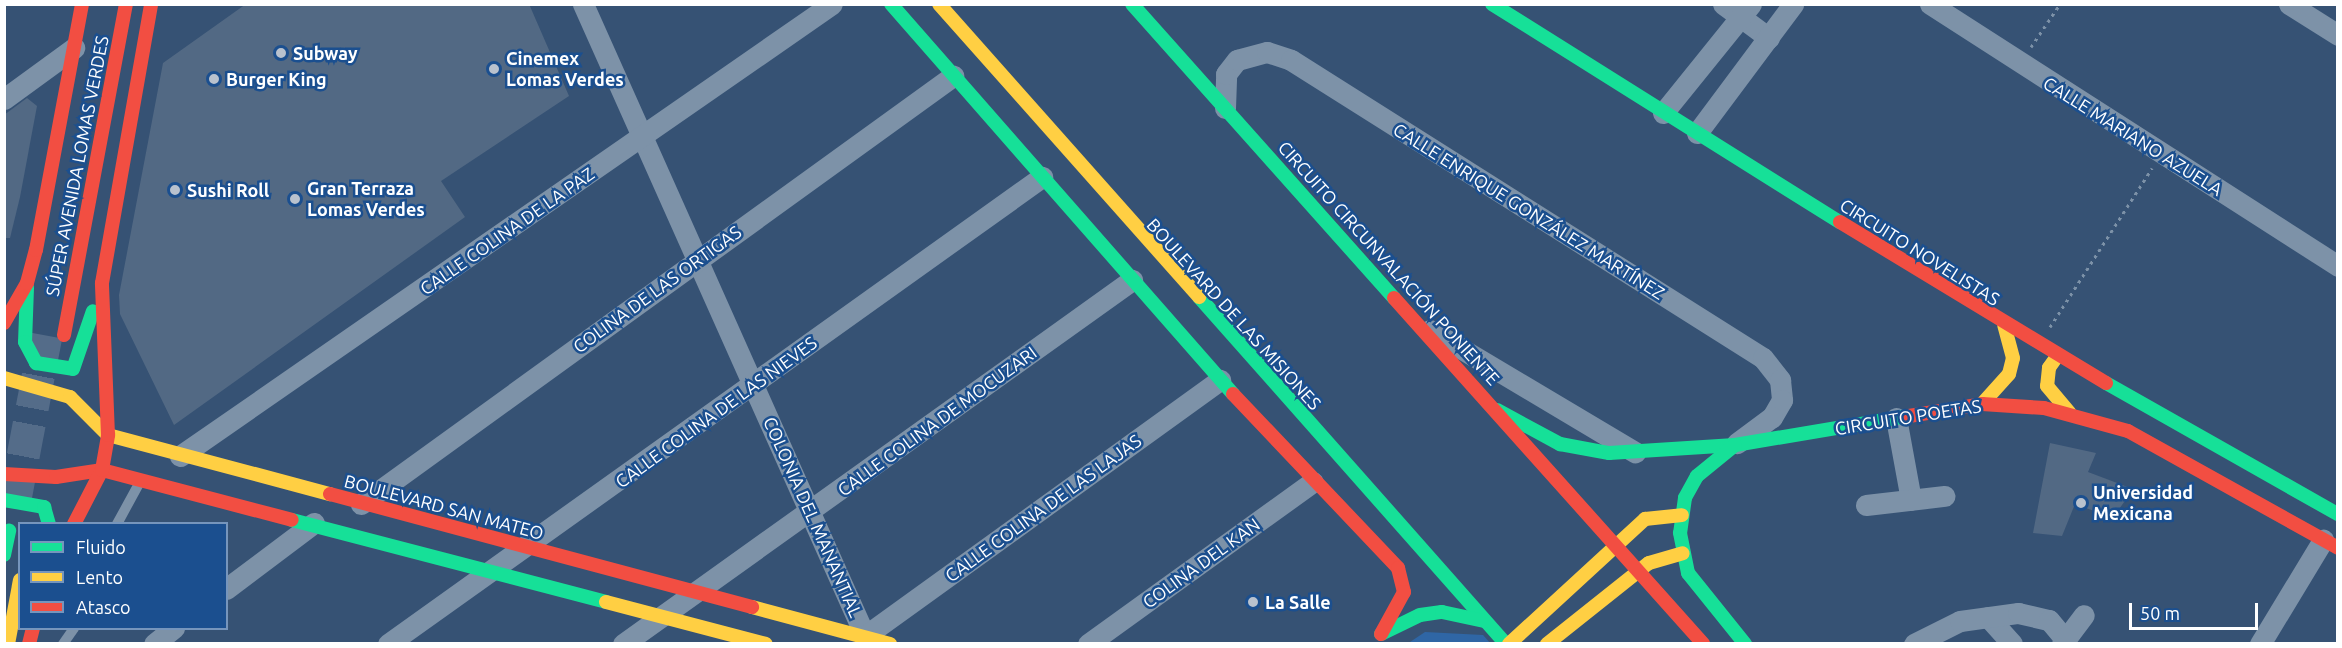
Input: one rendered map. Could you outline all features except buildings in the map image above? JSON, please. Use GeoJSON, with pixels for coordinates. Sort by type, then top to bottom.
{"type":"FeatureCollection","features":[{"type":"Feature","properties":{"kind":"main road","name":"SÚPER AVENIDA LOMAS VERDES"},"geometry":{"type":"LineString","coordinates":[[4,323],[27,283],[82,4]]}},
{"type":"Feature","properties":{"kind":"main road","name":"SÚPER AVENIDA LOMAS VERDES"},"geometry":{"type":"LineString","coordinates":[[64,335],[126,4]]}},
{"type":"Feature","properties":{"kind":"main road"},"geometry":{"type":"LineString","coordinates":[[27,283],[28,354],[36,363],[66,370],[77,365],[102,283],[151,4]]}},
{"type":"Feature","properties":{"kind":"main road"},"geometry":{"type":"LineString","coordinates":[[891,4],[1220,380],[1313,482],[1390,558],[1403,578],[1400,603],[1381,634]]}},
{"type":"Feature","properties":{"kind":"main road","name":"BOULEVARD DE LAS MISIONES"},"geometry":{"type":"LineString","coordinates":[[939,4],[1484,621],[1507,644]]}},
{"type":"Feature","properties":{"kind":"main road","name":"CIRCUITO CIRCUNVALACIÓN PONIENTE"},"geometry":{"type":"LineString","coordinates":[[1132,4],[1703,644]]}},
{"type":"Feature","properties":{"kind":"main road","name":"CIRCUITO NOVELISTAS"},"geometry":{"type":"LineString","coordinates":[[1492,4],[2004,326],[2337,514]]}},
{"type":"Feature","properties":{"kind":"main road"},"geometry":{"type":"LineString","coordinates":[[75,522],[102,470],[108,435],[102,283]]}},
{"type":"Feature","properties":{"kind":"main road"},"geometry":{"type":"LineString","coordinates":[[1982,404],[2009,374],[2013,358],[2004,326]]}},
{"type":"Feature","properties":{"kind":"main road"},"geometry":{"type":"LineString","coordinates":[[2058,355],[2049,368],[2047,386],[2056,402],[2070,413]]}},
{"type":"Feature","properties":{"kind":"main road","name":"BOULEVARD SAN MATEO"},"geometry":{"type":"LineString","coordinates":[[4,378],[70,397],[108,435],[361,504],[529,546],[692,593],[890,644]]}},
{"type":"Feature","properties":{"kind":"main road","name":"CIRCUITO POETAS"},"geometry":{"type":"LineString","coordinates":[[1497,411],[1560,444],[1609,453],[1735,445],[1982,404],[2070,413],[2128,430],[2164,448],[2330,544]]}},
{"type":"Feature","properties":{"kind":"main road","name":"CIRCUITO POETAS"},"geometry":{"type":"LineString","coordinates":[[1735,445],[1697,476],[1684,498],[1683,553],[1699,591],[1745,644]]}},
{"type":"Feature","properties":{"kind":"main road"},"geometry":{"type":"LineString","coordinates":[[4,474],[56,477],[102,470],[314,523],[766,644]]}},
{"type":"Feature","properties":{"kind":"main road"},"geometry":{"type":"LineString","coordinates":[[4,500],[44,507],[48,522]]}},
{"type":"Feature","properties":{"kind":"main road"},"geometry":{"type":"LineString","coordinates":[[1507,644],[1617,548],[1645,519],[1660,514],[1682,515]]}},
{"type":"Feature","properties":{"kind":"main road"},"geometry":{"type":"LineString","coordinates":[[4,555],[9,531]]}},
{"type":"Feature","properties":{"kind":"main road"},"geometry":{"type":"LineString","coordinates":[[1547,644],[1639,571],[1662,557],[1683,553]]}},
{"type":"Feature","properties":{"kind":"main road"},"geometry":{"type":"LineString","coordinates":[[8,644],[18,591]]}},
{"type":"Feature","properties":{"kind":"main road"},"geometry":{"type":"LineString","coordinates":[[1367,644],[1381,634],[1420,615],[1453,613],[1484,621]]}},
{"type":"Feature","properties":{"kind":"street","name":"CALLE COLINA DE LA PAZ"},"geometry":{"type":"LineString","coordinates":[[180,456],[644,137],[832,4]]}},
{"type":"Feature","properties":{"kind":"street"},"geometry":{"type":"LineString","coordinates":[[1723,4],[1746,11],[1769,38]]}},
{"type":"Feature","properties":{"kind":"street"},"geometry":{"type":"LineString","coordinates":[[1697,133],[1794,4]]}},
{"type":"Feature","properties":{"kind":"street","name":"CALLE MARIANO AZUELA"},"geometry":{"type":"LineString","coordinates":[[1929,4],[2019,64],[2337,266]]}},
{"type":"Feature","properties":{"kind":"street"},"geometry":{"type":"LineString","coordinates":[[2289,4],[2337,35]]}},
{"type":"Feature","properties":{"kind":"street","name":"COLONIA DEL MANANTIAL"},"geometry":{"type":"LineString","coordinates":[[588,7],[698,260],[812,511],[865,636]]}},
{"type":"Feature","properties":{"kind":"street"},"geometry":{"type":"LineString","coordinates":[[1663,112],[1746,11]]}},
{"type":"Feature","properties":{"kind":"street"},"geometry":{"type":"LineString","coordinates":[[4,99],[74,48]]}},
{"type":"Feature","properties":{"kind":"street","name":"CALLE ENRIQUE GONZÁLEZ MARTÍNEZ"},"geometry":{"type":"LineString","coordinates":[[1225,108],[1227,74],[1237,60],[1267,51],[1291,60],[1763,358],[1780,380],[1782,400],[1772,417],[1735,445]]}},
{"type":"Feature","properties":{"kind":"street","name":"COLINA DE LAS ORTIGAS"},"geometry":{"type":"LineString","coordinates":[[361,504],[953,76]]}},
{"type":"Feature","properties":{"kind":"street","name":"CALLE COLINA DE LAS NIEVES"},"geometry":{"type":"LineString","coordinates":[[388,644],[529,546],[1042,177]]}},
{"type":"Feature","properties":{"kind":"street","name":"CALLE COLINA DE MOCUZARI"},"geometry":{"type":"LineString","coordinates":[[623,644],[1132,280]]}},
{"type":"Feature","properties":{"kind":"street"},"geometry":{"type":"LineString","coordinates":[[1417,322],[1635,452]]}},
{"type":"Feature","properties":{"kind":"street","name":"CALLE COLINA DE LAS LAJAS"},"geometry":{"type":"LineString","coordinates":[[865,636],[1220,380]]}},
{"type":"Feature","properties":{"kind":"street"},"geometry":{"type":"LineString","coordinates":[[1896,418],[1911,500]]}},
{"type":"Feature","properties":{"kind":"street","name":"COLINA DEL KAN"},"geometry":{"type":"LineString","coordinates":[[1088,644],[1313,482]]}},
{"type":"Feature","properties":{"kind":"street"},"geometry":{"type":"LineString","coordinates":[[1866,505],[1944,496]]}},
{"type":"Feature","properties":{"kind":"street"},"geometry":{"type":"LineString","coordinates":[[228,588],[314,523]]}},
{"type":"Feature","properties":{"kind":"street"},"geometry":{"type":"LineString","coordinates":[[2260,644],[2330,544]]}},
{"type":"Feature","properties":{"kind":"street"},"geometry":{"type":"LineString","coordinates":[[1914,644],[1934,629],[1988,617],[2036,615],[2049,620],[2063,641],[2084,615]]}},
{"type":"Feature","properties":{"kind":"street"},"geometry":{"type":"LineString","coordinates":[[1988,617],[2012,644]]}},
{"type":"Feature","properties":{"kind":"street"},"geometry":{"type":"LineString","coordinates":[[154,644],[172,630]]}},
{"type":"Feature","properties":{"kind":"lane"},"geometry":{"type":"LineString","coordinates":[[118,522],[141,480]]}},
{"type":"Feature","properties":{"kind":"lane"},"geometry":{"type":"LineString","coordinates":[[63,644],[73,630]]}},
{"type":"Feature","properties":{"kind":"path"},"geometry":{"type":"LineString","coordinates":[[2019,64],[2061,4]]}},
{"type":"Feature","properties":{"kind":"path"},"geometry":{"type":"LineString","coordinates":[[2039,345],[2161,154]]}},
{"type":"Feature","properties":{"kind":"shaded area"},"geometry":{"type":"Polygon","coordinates":[[[1425,632],[1483,635],[1491,644],[1407,644],[1425,632]]]}},
{"type":"Feature","properties":{"kind":"tunnel"},"geometry":{"type":"LineString","coordinates":[[14,504],[46,335]]}},
{"type":"Feature","properties":{"kind":"traffic: fast"},"geometry":{"type":"LineString","coordinates":[[891,4],[1233,394]]}},
{"type":"Feature","properties":{"kind":"traffic: fast"},"geometry":{"type":"LineString","coordinates":[[1132,4],[1394,298]]}},
{"type":"Feature","properties":{"kind":"traffic: fast"},"geometry":{"type":"LineString","coordinates":[[1492,4],[1840,222]]}},
{"type":"Feature","properties":{"kind":"traffic: fast"},"geometry":{"type":"LineString","coordinates":[[27,288],[25,342],[36,363],[73,369],[93,311]]}},
{"type":"Feature","properties":{"kind":"traffic: fast"},"geometry":{"type":"LineString","coordinates":[[1199,297],[1506,644]]}},
{"type":"Feature","properties":{"kind":"traffic: fast"},"geometry":{"type":"LineString","coordinates":[[2106,383],[2338,514]]}},
{"type":"Feature","properties":{"kind":"traffic: fast"},"geometry":{"type":"LineString","coordinates":[[1497,410],[1560,444],[1609,453],[1735,445],[1909,416]]}},
{"type":"Feature","properties":{"kind":"traffic: fast"},"geometry":{"type":"LineString","coordinates":[[1735,445],[1697,476],[1685,498],[1680,533],[1688,573],[1745,644]]}},
{"type":"Feature","properties":{"kind":"traffic: fast"},"geometry":{"type":"LineString","coordinates":[[4,500],[44,507],[48,522]]}},
{"type":"Feature","properties":{"kind":"traffic: fast"},"geometry":{"type":"LineString","coordinates":[[292,520],[606,602]]}},
{"type":"Feature","properties":{"kind":"traffic: fast"},"geometry":{"type":"LineString","coordinates":[[4,555],[9,531]]}},
{"type":"Feature","properties":{"kind":"traffic: fast"},"geometry":{"type":"LineString","coordinates":[[1381,634],[1420,615],[1442,612],[1484,621]]}},
{"type":"Feature","properties":{"kind":"traffic: slow"},"geometry":{"type":"LineString","coordinates":[[939,4],[1199,297]]}},
{"type":"Feature","properties":{"kind":"traffic: slow"},"geometry":{"type":"LineString","coordinates":[[1982,404],[2009,374],[2013,358],[2004,325]]}},
{"type":"Feature","properties":{"kind":"traffic: slow"},"geometry":{"type":"LineString","coordinates":[[2058,355],[2049,368],[2047,386],[2070,413]]}},
{"type":"Feature","properties":{"kind":"traffic: slow"},"geometry":{"type":"LineString","coordinates":[[4,378],[70,397],[108,435],[330,494]]}},
{"type":"Feature","properties":{"kind":"traffic: slow"},"geometry":{"type":"LineString","coordinates":[[1509,644],[1645,519],[1682,515]]}},
{"type":"Feature","properties":{"kind":"traffic: slow"},"geometry":{"type":"LineString","coordinates":[[1547,644],[1649,563],[1683,553]]}},
{"type":"Feature","properties":{"kind":"traffic: slow"},"geometry":{"type":"LineString","coordinates":[[8,644],[18,591]]}},
{"type":"Feature","properties":{"kind":"traffic: slow"},"geometry":{"type":"LineString","coordinates":[[606,602],[766,644]]}},
{"type":"Feature","properties":{"kind":"traffic: slow"},"geometry":{"type":"LineString","coordinates":[[752,607],[890,644]]}},
{"type":"Feature","properties":{"kind":"traffic: jam"},"geometry":{"type":"LineString","coordinates":[[4,323],[27,283],[36,250],[82,4]]}},
{"type":"Feature","properties":{"kind":"traffic: jam"},"geometry":{"type":"LineString","coordinates":[[64,335],[126,4]]}},
{"type":"Feature","properties":{"kind":"traffic: jam"},"geometry":{"type":"LineString","coordinates":[[75,522],[102,470],[108,435],[102,283],[151,4]]}},
{"type":"Feature","properties":{"kind":"traffic: jam"},"geometry":{"type":"LineString","coordinates":[[1840,222],[2106,383]]}},
{"type":"Feature","properties":{"kind":"traffic: jam"},"geometry":{"type":"LineString","coordinates":[[1394,298],[1703,644]]}},
{"type":"Feature","properties":{"kind":"traffic: jam"},"geometry":{"type":"LineString","coordinates":[[1233,394],[1398,568],[1404,592],[1381,634]]}},
{"type":"Feature","properties":{"kind":"traffic: jam"},"geometry":{"type":"LineString","coordinates":[[1909,416],[1982,404],[2044,408],[2128,431],[2338,548]]}},
{"type":"Feature","properties":{"kind":"traffic: jam"},"geometry":{"type":"LineString","coordinates":[[4,474],[56,477],[102,470],[292,520]]}},
{"type":"Feature","properties":{"kind":"traffic: jam"},"geometry":{"type":"LineString","coordinates":[[330,494],[752,607]]}},
{"type":"Feature","properties":{"kind":"traffic: jam"},"geometry":{"type":"LineString","coordinates":[[29,644],[32,630]]}},
{"type":"Feature","properties":{"kind":"place","name":"Subway"},"geometry":{"type":"Point","coordinates":[281,53]}},
{"type":"Feature","properties":{"kind":"place","name":"Cinemex Lomas Verdes"},"geometry":{"type":"Point","coordinates":[494,69]}},
{"type":"Feature","properties":{"kind":"place","name":"Burger King"},"geometry":{"type":"Point","coordinates":[214,79]}},
{"type":"Feature","properties":{"kind":"place","name":"Sushi Roll"},"geometry":{"type":"Point","coordinates":[175,190]}},
{"type":"Feature","properties":{"kind":"place","name":"Gran Terraza Lomas Verdes"},"geometry":{"type":"Point","coordinates":[295,199]}},
{"type":"Feature","properties":{"kind":"place","name":"Universidad Mexicana"},"geometry":{"type":"Point","coordinates":[2081,503]}},
{"type":"Feature","properties":{"kind":"place","name":"La Salle"},"geometry":{"type":"Point","coordinates":[1253,602]}}]}
